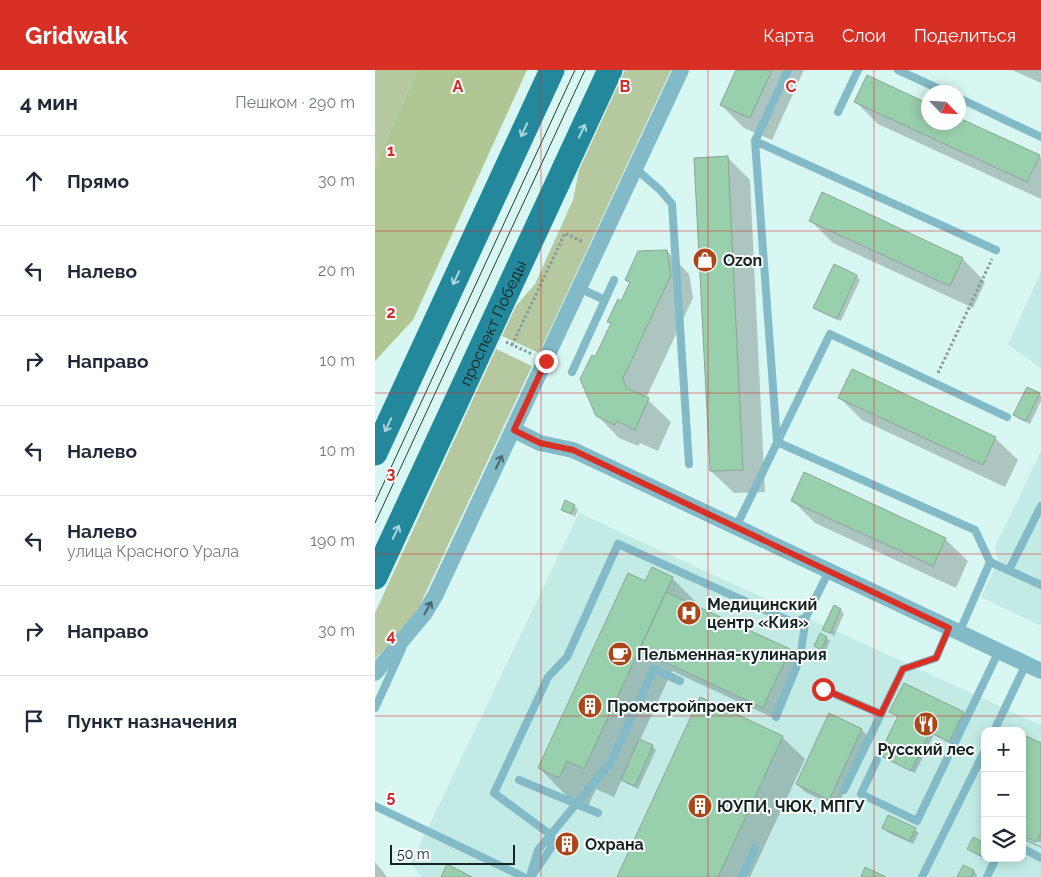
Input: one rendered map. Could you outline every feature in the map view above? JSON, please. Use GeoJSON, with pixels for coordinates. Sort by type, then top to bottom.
{"type":"FeatureCollection","features":[{"type":"Feature","properties":{"kind":"main road"},"geometry":{"type":"LineString","coordinates":[[375,452],[552,70]]}},
{"type":"Feature","properties":{"kind":"main road","name":"проспект Победы"},"geometry":{"type":"LineString","coordinates":[[375,577],[610,70]]}},
{"type":"Feature","properties":{"kind":"street"},"geometry":{"type":"LineString","coordinates":[[375,673],[411,631],[435,596],[681,70]]}},
{"type":"Feature","properties":{"kind":"street"},"geometry":{"type":"LineString","coordinates":[[514,430],[540,443],[573,450],[1041,671]]}},
{"type":"Feature","properties":{"kind":"lane"},"geometry":{"type":"LineString","coordinates":[[777,442],[755,141],[788,70]]}},
{"type":"Feature","properties":{"kind":"lane"},"geometry":{"type":"LineString","coordinates":[[837,112],[858,70]]}},
{"type":"Feature","properties":{"kind":"lane"},"geometry":{"type":"LineString","coordinates":[[898,70],[931,85]]}},
{"type":"Feature","properties":{"kind":"lane"},"geometry":{"type":"LineString","coordinates":[[966,101],[1041,137]]}},
{"type":"Feature","properties":{"kind":"lane"},"geometry":{"type":"LineString","coordinates":[[755,141],[996,250]]}},
{"type":"Feature","properties":{"kind":"lane"},"geometry":{"type":"LineString","coordinates":[[561,196],[567,162]]}},
{"type":"Feature","properties":{"kind":"lane"},"geometry":{"type":"LineString","coordinates":[[635,168],[660,190],[672,204],[689,464]]}},
{"type":"Feature","properties":{"kind":"lane"},"geometry":{"type":"LineString","coordinates":[[572,372],[614,280]]}},
{"type":"Feature","properties":{"kind":"lane"},"geometry":{"type":"LineString","coordinates":[[499,311],[523,281]]}},
{"type":"Feature","properties":{"kind":"lane"},"geometry":{"type":"LineString","coordinates":[[579,288],[605,300]]}},
{"type":"Feature","properties":{"kind":"lane"},"geometry":{"type":"LineString","coordinates":[[737,527],[830,334],[1007,418]]}},
{"type":"Feature","properties":{"kind":"lane"},"geometry":{"type":"LineString","coordinates":[[777,442],[975,530],[990,562],[1041,585]]}},
{"type":"Feature","properties":{"kind":"lane"},"geometry":{"type":"LineString","coordinates":[[1009,570],[1041,506]]}},
{"type":"Feature","properties":{"kind":"lane"},"geometry":{"type":"LineString","coordinates":[[551,835],[494,793],[548,677],[567,657],[618,544],[794,623],[806,617]]}},
{"type":"Feature","properties":{"kind":"lane"},"geometry":{"type":"LineString","coordinates":[[844,790],[903,669],[936,658],[954,630],[990,562]]}},
{"type":"Feature","properties":{"kind":"lane"},"geometry":{"type":"LineString","coordinates":[[776,717],[800,658],[806,617],[829,571]]}},
{"type":"Feature","properties":{"kind":"lane"},"geometry":{"type":"LineString","coordinates":[[375,708],[411,631]]}},
{"type":"Feature","properties":{"kind":"lane"},"geometry":{"type":"LineString","coordinates":[[877,760],[861,794],[917,821],[999,651]]}},
{"type":"Feature","properties":{"kind":"lane"},"geometry":{"type":"LineString","coordinates":[[996,727],[1026,664]]}},
{"type":"Feature","properties":{"kind":"lane"},"geometry":{"type":"LineString","coordinates":[[531,877],[551,848],[551,835],[610,763],[654,670],[680,680]]}},
{"type":"Feature","properties":{"kind":"lane"},"geometry":{"type":"LineString","coordinates":[[823,689],[881,714]]}},
{"type":"Feature","properties":{"kind":"lane"},"geometry":{"type":"LineString","coordinates":[[922,877],[981,758]]}},
{"type":"Feature","properties":{"kind":"lane"},"geometry":{"type":"LineString","coordinates":[[519,780],[598,813]]}},
{"type":"Feature","properties":{"kind":"lane"},"geometry":{"type":"LineString","coordinates":[[375,806],[525,877]]}},
{"type":"Feature","properties":{"kind":"lane"},"geometry":{"type":"LineString","coordinates":[[741,877],[755,848]]}},
{"type":"Feature","properties":{"kind":"lane"},"geometry":{"type":"LineString","coordinates":[[1026,850],[1041,858]]}},
{"type":"Feature","properties":{"kind":"lane"},"geometry":{"type":"LineString","coordinates":[[987,877],[994,862]]}},
{"type":"Feature","properties":{"kind":"path"},"geometry":{"type":"LineString","coordinates":[[512,345],[565,233],[597,249]]}},
{"type":"Feature","properties":{"kind":"path"},"geometry":{"type":"LineString","coordinates":[[934,383],[996,250]]}},
{"type":"Feature","properties":{"kind":"path"},"geometry":{"type":"LineString","coordinates":[[501,340],[534,356]]}},
{"type":"Feature","properties":{"kind":"shaded area"},"geometry":{"type":"Polygon","coordinates":[[[1041,272],[1041,369],[1008,344],[1041,272]]]}},
{"type":"Feature","properties":{"kind":"shaded area"},"geometry":{"type":"Polygon","coordinates":[[[1041,451],[1041,626],[981,597],[998,561],[995,547],[1041,451]]]}},
{"type":"Feature","properties":{"kind":"shaded area"},"geometry":{"type":"Polygon","coordinates":[[[579,513],[1041,725],[1041,877],[421,877],[411,863],[579,513]]]}},
{"type":"Feature","properties":{"kind":"green space"},"geometry":{"type":"Polygon","coordinates":[[[375,70],[417,70],[375,165],[375,70]]]}},
{"type":"Feature","properties":{"kind":"green space"},"geometry":{"type":"Polygon","coordinates":[[[417,70],[527,70],[413,320],[375,361],[375,165],[417,70]]]}},
{"type":"Feature","properties":{"kind":"green space"},"geometry":{"type":"Polygon","coordinates":[[[625,70],[671,70],[539,353],[502,336],[516,306],[535,284],[573,200],[579,170],[625,70]]]}},
{"type":"Feature","properties":{"kind":"green space"},"geometry":{"type":"Polygon","coordinates":[[[496,349],[532,366],[419,607],[407,624],[375,659],[375,613],[496,349]]]}},
{"type":"Feature","properties":{"kind":"building"},"geometry":{"type":"Polygon","coordinates":[[[736,70],[772,70],[750,118],[720,105],[736,70]]]}},
{"type":"Feature","properties":{"kind":"building"},"geometry":{"type":"Polygon","coordinates":[[[867,75],[921,100],[921,130],[966,130],[966,121],[1040,155],[1027,182],[854,102],[867,75]]]}},
{"type":"Feature","properties":{"kind":"building"},"geometry":{"type":"Polygon","coordinates":[[[728,156],[743,470],[710,471],[694,158],[728,156]]]}},
{"type":"Feature","properties":{"kind":"building"},"geometry":{"type":"Polygon","coordinates":[[[822,192],[963,258],[950,286],[809,221],[822,192]]]}},
{"type":"Feature","properties":{"kind":"building"},"geometry":{"type":"Polygon","coordinates":[[[667,250],[671,275],[623,378],[626,388],[649,398],[635,430],[617,421],[615,425],[596,416],[580,379],[592,355],[595,357],[611,323],[607,322],[618,299],[621,301],[630,282],[625,280],[638,251],[667,250]]]}},
{"type":"Feature","properties":{"kind":"building"},"geometry":{"type":"Polygon","coordinates":[[[834,264],[857,275],[837,319],[813,308],[834,264]]]}},
{"type":"Feature","properties":{"kind":"building"},"geometry":{"type":"Polygon","coordinates":[[[852,369],[996,437],[983,465],[838,398],[852,369]]]}},
{"type":"Feature","properties":{"kind":"building"},"geometry":{"type":"Polygon","coordinates":[[[1027,387],[1040,393],[1026,421],[1013,415],[1027,387]]]}},
{"type":"Feature","properties":{"kind":"building"},"geometry":{"type":"Polygon","coordinates":[[[804,472],[946,538],[933,566],[791,501],[804,472]]]}},
{"type":"Feature","properties":{"kind":"building"},"geometry":{"type":"Polygon","coordinates":[[[565,500],[575,505],[571,514],[561,510],[565,500]]]}},
{"type":"Feature","properties":{"kind":"building","name":"Промстройпроект"},"geometry":{"type":"Polygon","coordinates":[[[652,567],[673,577],[584,769],[567,761],[559,778],[538,768],[628,573],[645,581],[652,567]]]}},
{"type":"Feature","properties":{"kind":"building"},"geometry":{"type":"Polygon","coordinates":[[[666,592],[790,649],[763,708],[639,650],[666,592]]]}},
{"type":"Feature","properties":{"kind":"building"},"geometry":{"type":"Polygon","coordinates":[[[834,605],[841,609],[830,633],[822,630],[834,605]]]}},
{"type":"Feature","properties":{"kind":"building"},"geometry":{"type":"Polygon","coordinates":[[[820,633],[827,637],[821,650],[814,646],[820,633]]]}},
{"type":"Feature","properties":{"kind":"building","name":"Русский лес"},"geometry":{"type":"Polygon","coordinates":[[[904,683],[964,712],[949,742],[930,732],[911,771],[879,755],[898,716],[889,712],[904,683]]]}},
{"type":"Feature","properties":{"kind":"building","name":"ЮУПИ, ЧЮК, МПГУ"},"geometry":{"type":"Polygon","coordinates":[[[700,697],[783,736],[718,877],[617,877],[700,697]]]}},
{"type":"Feature","properties":{"kind":"building"},"geometry":{"type":"Polygon","coordinates":[[[829,713],[862,729],[829,800],[796,784],[829,713]]]}},
{"type":"Feature","properties":{"kind":"building"},"geometry":{"type":"Polygon","coordinates":[[[1026,736],[1041,743],[1041,833],[1036,842],[1026,838],[1026,736]]]}},
{"type":"Feature","properties":{"kind":"building"},"geometry":{"type":"Polygon","coordinates":[[[639,739],[653,745],[635,786],[621,780],[639,739]]]}},
{"type":"Feature","properties":{"kind":"building"},"geometry":{"type":"Polygon","coordinates":[[[888,815],[916,828],[910,841],[882,828],[888,815]]]}},
{"type":"Feature","properties":{"kind":"building"},"geometry":{"type":"Polygon","coordinates":[[[973,837],[981,841],[981,856],[967,849],[973,837]]]}},
{"type":"Feature","properties":{"kind":"building"},"geometry":{"type":"Polygon","coordinates":[[[447,864],[472,877],[441,877],[447,864]]]}},
{"type":"Feature","properties":{"kind":"building"},"geometry":{"type":"Polygon","coordinates":[[[963,865],[974,870],[971,877],[957,877],[963,865]]]}},
{"type":"Feature","properties":{"kind":"building"},"geometry":{"type":"Polygon","coordinates":[[[865,867],[886,877],[861,877],[865,867]]]}},
{"type":"Feature","properties":{"kind":"tram line"},"geometry":{"type":"LineString","coordinates":[[375,502],[575,70]]}},
{"type":"Feature","properties":{"kind":"tram line"},"geometry":{"type":"LineString","coordinates":[[375,523],[585,70]]}},
{"type":"Feature","properties":{"kind":"place","name":"Ozon"},"geometry":{"type":"Point","coordinates":[705,260]}},
{"type":"Feature","properties":{"kind":"place","name":"Медицинский центр «Кия»"},"geometry":{"type":"Point","coordinates":[689,613]}},
{"type":"Feature","properties":{"kind":"place","name":"Пельменная-кулинария"},"geometry":{"type":"Point","coordinates":[620,654]}},
{"type":"Feature","properties":{"kind":"place","name":"Промстройпроект"},"geometry":{"type":"Point","coordinates":[590,706]}},
{"type":"Feature","properties":{"kind":"place","name":"Русский лес"},"geometry":{"type":"Point","coordinates":[926,724]}},
{"type":"Feature","properties":{"kind":"place","name":"ЮУПИ, ЧЮК, МПГУ"},"geometry":{"type":"Point","coordinates":[700,806]}},
{"type":"Feature","properties":{"kind":"place","name":"Охрана"},"geometry":{"type":"Point","coordinates":[567,844]}},
{"type":"Feature","properties":{"kind":"route"},"geometry":{"type":"LineString","coordinates":[[546,361],[514,430],[540,443],[573,450],[949,628],[936,658],[903,669],[881,714],[823,689]]}}]}
